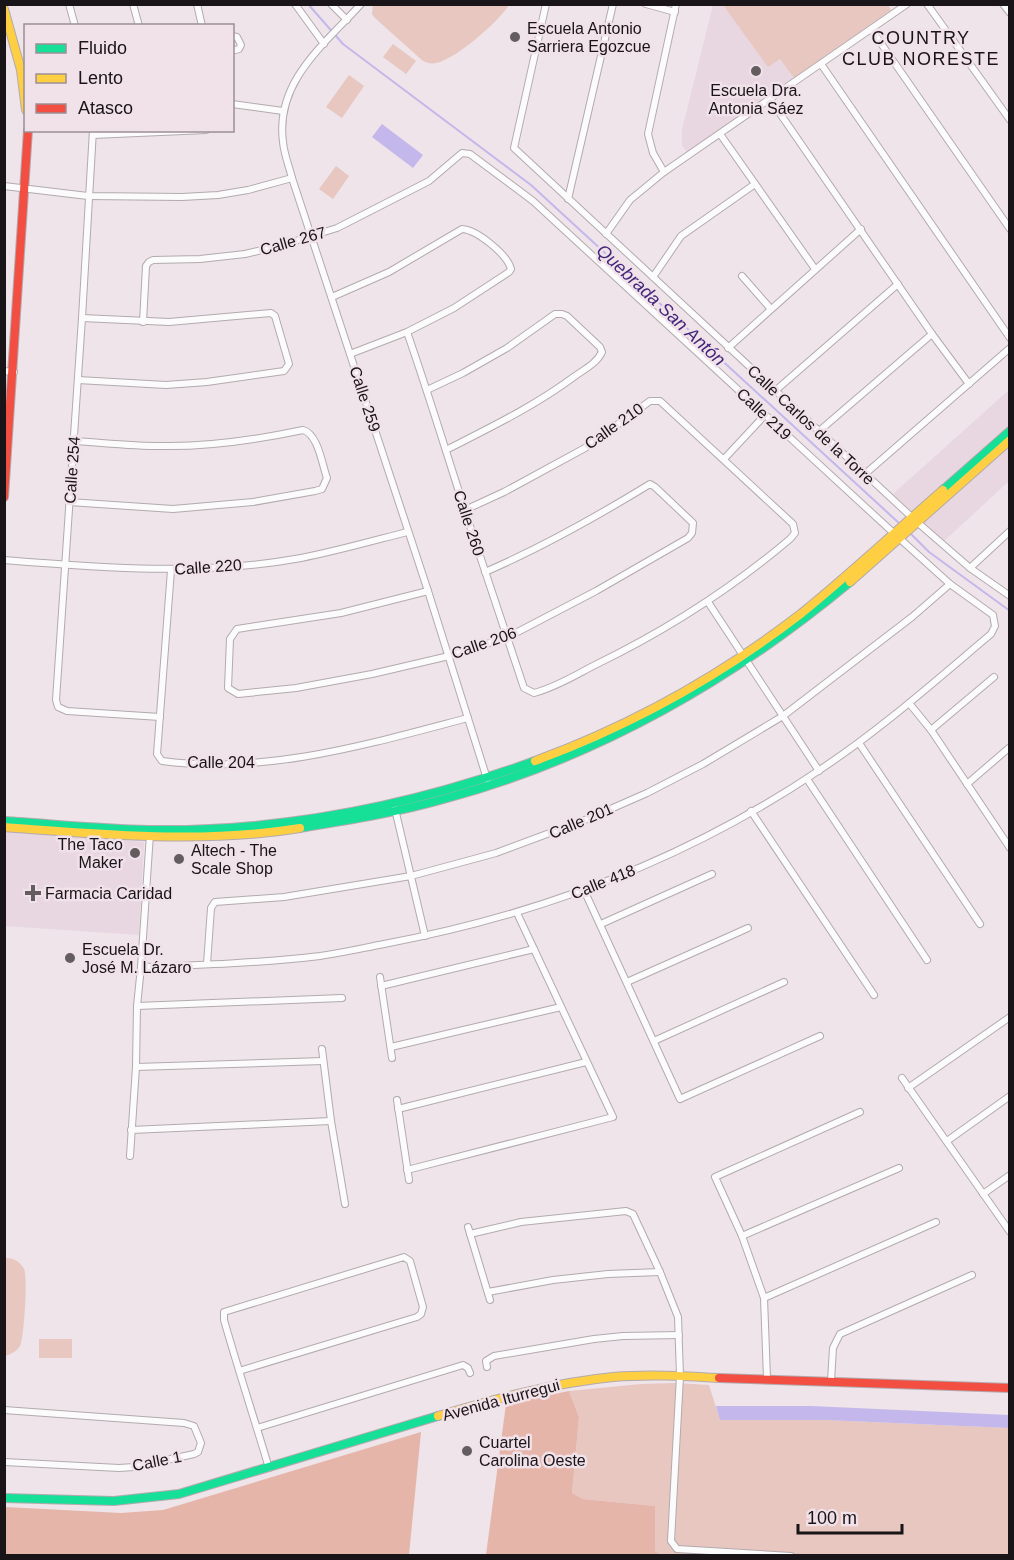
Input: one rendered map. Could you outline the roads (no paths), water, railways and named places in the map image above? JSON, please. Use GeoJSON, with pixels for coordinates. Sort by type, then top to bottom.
{"type":"FeatureCollection","features":[{"type":"Feature","properties":{"kind":"street"},"geometry":{"type":"LineString","coordinates":[[69,4],[74,24]]}},
{"type":"Feature","properties":{"kind":"street"},"geometry":{"type":"LineString","coordinates":[[133,4],[138,24]]}},
{"type":"Feature","properties":{"kind":"street"},"geometry":{"type":"LineString","coordinates":[[197,4],[202,24]]}},
{"type":"Feature","properties":{"kind":"street"},"geometry":{"type":"LineString","coordinates":[[295,4],[325,42]]}},
{"type":"Feature","properties":{"kind":"street"},"geometry":{"type":"LineString","coordinates":[[331,4],[347,20]]}},
{"type":"Feature","properties":{"kind":"street","name":"Calle 259"},"geometry":{"type":"LineString","coordinates":[[361,4],[325,42],[293,82],[283,111],[282,141],[292,178],[428,591],[488,782]]}},
{"type":"Feature","properties":{"kind":"street","name":"Calle Carlos de la Torre"},"geometry":{"type":"LineString","coordinates":[[546,4],[514,148],[914,520],[970,568],[1010,596]]}},
{"type":"Feature","properties":{"kind":"street"},"geometry":{"type":"LineString","coordinates":[[568,199],[613,4]]}},
{"type":"Feature","properties":{"kind":"street"},"geometry":{"type":"LineString","coordinates":[[646,4],[675,12]]}},
{"type":"Feature","properties":{"kind":"street"},"geometry":{"type":"LineString","coordinates":[[664,172],[652,153],[648,134],[676,4]]}},
{"type":"Feature","properties":{"kind":"street"},"geometry":{"type":"LineString","coordinates":[[606,234],[630,200],[664,172],[907,4]]}},
{"type":"Feature","properties":{"kind":"street"},"geometry":{"type":"LineString","coordinates":[[927,4],[1010,120]]}},
{"type":"Feature","properties":{"kind":"street"},"geometry":{"type":"LineString","coordinates":[[1003,4],[1010,13]]}},
{"type":"Feature","properties":{"kind":"street"},"geometry":{"type":"LineString","coordinates":[[4,9],[21,70],[24,94]]}},
{"type":"Feature","properties":{"kind":"street"},"geometry":{"type":"LineString","coordinates":[[871,29],[1010,229]]}},
{"type":"Feature","properties":{"kind":"street"},"geometry":{"type":"LineString","coordinates":[[234,37],[240,40],[241,45],[239,49],[234,50]]}},
{"type":"Feature","properties":{"kind":"street"},"geometry":{"type":"LineString","coordinates":[[821,64],[1010,338]]}},
{"type":"Feature","properties":{"kind":"street"},"geometry":{"type":"LineString","coordinates":[[770,99],[969,384]]}},
{"type":"Feature","properties":{"kind":"street"},"geometry":{"type":"LineString","coordinates":[[234,104],[283,111]]}},
{"type":"Feature","properties":{"kind":"street"},"geometry":{"type":"LineString","coordinates":[[4,497],[9,371],[27,132]]}},
{"type":"Feature","properties":{"kind":"street"},"geometry":{"type":"LineString","coordinates":[[93,133],[153,132]]}},
{"type":"Feature","properties":{"kind":"street","name":"Calle 254"},"geometry":{"type":"LineString","coordinates":[[93,133],[56,700],[58,707],[67,711],[160,717]]}},
{"type":"Feature","properties":{"kind":"street"},"geometry":{"type":"LineString","coordinates":[[720,134],[815,269]]}},
{"type":"Feature","properties":{"kind":"street","name":"Calle 267"},"geometry":{"type":"LineString","coordinates":[[143,322],[146,266],[153,260],[200,259],[245,254],[312,237],[337,228],[429,181],[462,153],[470,153],[475,158]]}},
{"type":"Feature","properties":{"kind":"street","name":"Calle 219"},"geometry":{"type":"LineString","coordinates":[[475,158],[533,201],[896,536],[950,584],[993,615],[994,626]]}},
{"type":"Feature","properties":{"kind":"street"},"geometry":{"type":"LineString","coordinates":[[4,186],[88,195],[182,197],[218,195],[248,190],[292,178]]}},
{"type":"Feature","properties":{"kind":"street"},"geometry":{"type":"LineString","coordinates":[[652,277],[681,236],[755,184]]}},
{"type":"Feature","properties":{"kind":"street"},"geometry":{"type":"LineString","coordinates":[[332,297],[390,272],[462,229],[471,230],[506,257],[510,264],[511,269],[508,272],[454,308],[407,332],[350,354]]}},
{"type":"Feature","properties":{"kind":"street"},"geometry":{"type":"LineString","coordinates":[[728,348],[770,308],[861,229]]}},
{"type":"Feature","properties":{"kind":"street"},"geometry":{"type":"LineString","coordinates":[[742,276],[770,308]]}},
{"type":"Feature","properties":{"kind":"street"},"geometry":{"type":"LineString","coordinates":[[775,391],[898,284]]}},
{"type":"Feature","properties":{"kind":"street"},"geometry":{"type":"LineString","coordinates":[[78,380],[166,385],[207,382],[284,371],[289,364],[275,316],[271,313],[195,321],[143,322],[82,318]]}},
{"type":"Feature","properties":{"kind":"street"},"geometry":{"type":"LineString","coordinates":[[427,390],[507,348],[555,314],[567,316],[600,347],[602,352],[596,362],[551,394],[446,450]]}},
{"type":"Feature","properties":{"kind":"street","name":"Calle 260"},"geometry":{"type":"LineString","coordinates":[[407,332],[524,688],[534,693],[549,689],[619,654],[708,602]]}},
{"type":"Feature","properties":{"kind":"street"},"geometry":{"type":"LineString","coordinates":[[818,432],[932,334]]}},
{"type":"Feature","properties":{"kind":"street"},"geometry":{"type":"LineString","coordinates":[[865,474],[1010,348]]}},
{"type":"Feature","properties":{"kind":"street","name":"Calle 210"},"geometry":{"type":"LineString","coordinates":[[465,510],[504,492],[585,448],[650,401],[660,401],[793,524],[795,533],[790,539],[752,572],[708,602]]}},
{"type":"Feature","properties":{"kind":"street"},"geometry":{"type":"LineString","coordinates":[[724,459],[765,415]]}},
{"type":"Feature","properties":{"kind":"street"},"geometry":{"type":"LineString","coordinates":[[69,502],[173,509],[254,502],[322,489],[327,478],[313,437],[307,431],[198,445],[169,446],[74,441]]}},
{"type":"Feature","properties":{"kind":"street"},"geometry":{"type":"LineString","coordinates":[[4,827],[211,836],[272,832],[327,825],[395,808],[564,758],[679,703],[745,657],[801,622],[1010,431]]}},
{"type":"Feature","properties":{"kind":"street"},"geometry":{"type":"LineString","coordinates":[[914,520],[1010,440]]}},
{"type":"Feature","properties":{"kind":"street","name":"Calle 206"},"geometry":{"type":"LineString","coordinates":[[428,591],[341,613],[237,629],[230,639],[228,688],[238,694],[296,688],[449,656],[508,638],[688,538],[694,528],[692,520],[650,484],[538,549],[485,572]]}},
{"type":"Feature","properties":{"kind":"street"},"geometry":{"type":"LineString","coordinates":[[970,568],[1010,531]]}},
{"type":"Feature","properties":{"kind":"street","name":"Calle 220"},"geometry":{"type":"LineString","coordinates":[[4,560],[171,570],[232,566],[300,558],[407,532]]}},
{"type":"Feature","properties":{"kind":"street","name":"Calle 204"},"geometry":{"type":"LineString","coordinates":[[171,570],[157,754],[162,761],[239,765],[333,751],[468,718]]}},
{"type":"Feature","properties":{"kind":"street","name":"Calle 201"},"geometry":{"type":"LineString","coordinates":[[207,964],[211,908],[215,902],[284,897],[411,876],[496,853],[590,818],[647,793],[703,764],[783,716],[912,617],[950,584]]}},
{"type":"Feature","properties":{"kind":"street"},"geometry":{"type":"LineString","coordinates":[[708,602],[819,771]]}},
{"type":"Feature","properties":{"kind":"street","name":"Calle 418"},"geometry":{"type":"LineString","coordinates":[[141,967],[320,956],[425,936],[518,913],[584,890],[673,853],[807,779],[909,703],[990,634],[994,626]]}},
{"type":"Feature","properties":{"kind":"street"},"geometry":{"type":"LineString","coordinates":[[931,730],[994,677]]}},
{"type":"Feature","properties":{"kind":"street"},"geometry":{"type":"LineString","coordinates":[[909,703],[931,730],[1010,848]]}},
{"type":"Feature","properties":{"kind":"street"},"geometry":{"type":"LineString","coordinates":[[859,742],[980,924]]}},
{"type":"Feature","properties":{"kind":"street"},"geometry":{"type":"LineString","coordinates":[[967,784],[1010,747]]}},
{"type":"Feature","properties":{"kind":"street"},"geometry":{"type":"LineString","coordinates":[[807,779],[927,960]]}},
{"type":"Feature","properties":{"kind":"street"},"geometry":{"type":"LineString","coordinates":[[395,808],[425,936]]}},
{"type":"Feature","properties":{"kind":"street"},"geometry":{"type":"LineString","coordinates":[[751,811],[874,995]]}},
{"type":"Feature","properties":{"kind":"street"},"geometry":{"type":"LineString","coordinates":[[4,820],[150,833]]}},
{"type":"Feature","properties":{"kind":"street"},"geometry":{"type":"LineString","coordinates":[[130,1156],[136,1067],[137,1006],[150,833]]}},
{"type":"Feature","properties":{"kind":"street"},"geometry":{"type":"LineString","coordinates":[[1003,838],[1010,833]]}},
{"type":"Feature","properties":{"kind":"street"},"geometry":{"type":"LineString","coordinates":[[601,924],[711,874]]}},
{"type":"Feature","properties":{"kind":"street"},"geometry":{"type":"LineString","coordinates":[[584,890],[680,1099],[820,1036]]}},
{"type":"Feature","properties":{"kind":"street"},"geometry":{"type":"LineString","coordinates":[[407,1170],[614,1117],[586,1062],[518,913]]}},
{"type":"Feature","properties":{"kind":"street"},"geometry":{"type":"LineString","coordinates":[[627,982],[748,928]]}},
{"type":"Feature","properties":{"kind":"street"},"geometry":{"type":"LineString","coordinates":[[381,986],[534,949]]}},
{"type":"Feature","properties":{"kind":"street"},"geometry":{"type":"LineString","coordinates":[[380,977],[392,1058]]}},
{"type":"Feature","properties":{"kind":"street"},"geometry":{"type":"LineString","coordinates":[[654,1041],[784,982]]}},
{"type":"Feature","properties":{"kind":"street"},"geometry":{"type":"LineString","coordinates":[[137,1006],[342,998]]}},
{"type":"Feature","properties":{"kind":"street"},"geometry":{"type":"LineString","coordinates":[[391,1047],[561,1007]]}},
{"type":"Feature","properties":{"kind":"street"},"geometry":{"type":"LineString","coordinates":[[908,1088],[1010,1017]]}},
{"type":"Feature","properties":{"kind":"street"},"geometry":{"type":"LineString","coordinates":[[322,1049],[345,1204]]}},
{"type":"Feature","properties":{"kind":"street"},"geometry":{"type":"LineString","coordinates":[[136,1067],[323,1061]]}},
{"type":"Feature","properties":{"kind":"street"},"geometry":{"type":"LineString","coordinates":[[398,1109],[586,1062]]}},
{"type":"Feature","properties":{"kind":"street"},"geometry":{"type":"LineString","coordinates":[[902,1078],[1010,1232]]}},
{"type":"Feature","properties":{"kind":"street"},"geometry":{"type":"LineString","coordinates":[[946,1142],[1010,1096]]}},
{"type":"Feature","properties":{"kind":"street"},"geometry":{"type":"LineString","coordinates":[[397,1100],[409,1180]]}},
{"type":"Feature","properties":{"kind":"street"},"geometry":{"type":"LineString","coordinates":[[767,1378],[764,1298],[742,1236],[715,1178],[861,1112]]}},
{"type":"Feature","properties":{"kind":"street"},"geometry":{"type":"LineString","coordinates":[[131,1130],[331,1121]]}},
{"type":"Feature","properties":{"kind":"street"},"geometry":{"type":"LineString","coordinates":[[742,1236],[899,1168]]}},
{"type":"Feature","properties":{"kind":"street"},"geometry":{"type":"LineString","coordinates":[[983,1194],[1010,1175]]}},
{"type":"Feature","properties":{"kind":"street"},"geometry":{"type":"LineString","coordinates":[[660,1272],[608,1274],[553,1280],[489,1296],[469,1231],[567,1216],[626,1211],[633,1214],[660,1272],[678,1317],[680,1376],[671,1541],[677,1549],[790,1556]]}},
{"type":"Feature","properties":{"kind":"street"},"geometry":{"type":"LineString","coordinates":[[764,1298],[936,1222]]}},
{"type":"Feature","properties":{"kind":"street"},"geometry":{"type":"LineString","coordinates":[[239,1371],[422,1314],[423,1307],[410,1261],[404,1257],[224,1312],[224,1320],[239,1371],[257,1428],[268,1468]]}},
{"type":"Feature","properties":{"kind":"street"},"geometry":{"type":"LineString","coordinates":[[831,1381],[833,1348],[840,1334],[972,1275]]}},
{"type":"Feature","properties":{"kind":"street"},"geometry":{"type":"LineString","coordinates":[[487,1368],[486,1361],[494,1356],[568,1343],[623,1336],[680,1335]]}},
{"type":"Feature","properties":{"kind":"street"},"geometry":{"type":"LineString","coordinates":[[257,1428],[463,1365],[470,1373]]}},
{"type":"Feature","properties":{"kind":"street","name":"Avenida Iturregui"},"geometry":{"type":"LineString","coordinates":[[4,1498],[107,1502],[153,1499],[179,1494],[519,1392],[613,1377],[767,1378],[1010,1388]]}},
{"type":"Feature","properties":{"kind":"street","name":"Calle 1"},"geometry":{"type":"LineString","coordinates":[[4,1410],[184,1423],[196,1428],[201,1443],[198,1452],[194,1454],[134,1467],[102,1468],[4,1462]]}},
{"type":"Feature","properties":{"kind":"waterway","name":"Quebrada San Antón"},"geometry":{"type":"LineString","coordinates":[[308,4],[343,44],[531,185],[900,524]]}},
{"type":"Feature","properties":{"kind":"waterway","name":"Quebrada San Antón"},"geometry":{"type":"LineString","coordinates":[[911,534],[929,552],[1010,611]]}},
{"type":"Feature","properties":{"kind":"place","name":"Escuela Antonio Sarriera Egozcue"},"geometry":{"type":"Point","coordinates":[515,37]}},
{"type":"Feature","properties":{"kind":"place","name":"Escuela Dra. Antonia Sáez"},"geometry":{"type":"Point","coordinates":[756,71]}},
{"type":"Feature","properties":{"kind":"place","name":"The Taco Maker"},"geometry":{"type":"Point","coordinates":[135,853]}},
{"type":"Feature","properties":{"kind":"place","name":"Altech - The Scale Shop"},"geometry":{"type":"Point","coordinates":[179,859]}},
{"type":"Feature","properties":{"kind":"place","name":"Farmacia Caridad"},"geometry":{"type":"Point","coordinates":[33,893]}},
{"type":"Feature","properties":{"kind":"place","name":"Escuela Dr. José M. Lázaro"},"geometry":{"type":"Point","coordinates":[70,958]}},
{"type":"Feature","properties":{"kind":"place","name":"Cuartel Carolina Oeste"},"geometry":{"type":"Point","coordinates":[467,1451]}},
{"type":"Feature","properties":{"kind":"district","name":"COUNTRY CLUB NORESTE"},"geometry":{"type":"Point","coordinates":[921,48]}}]}
